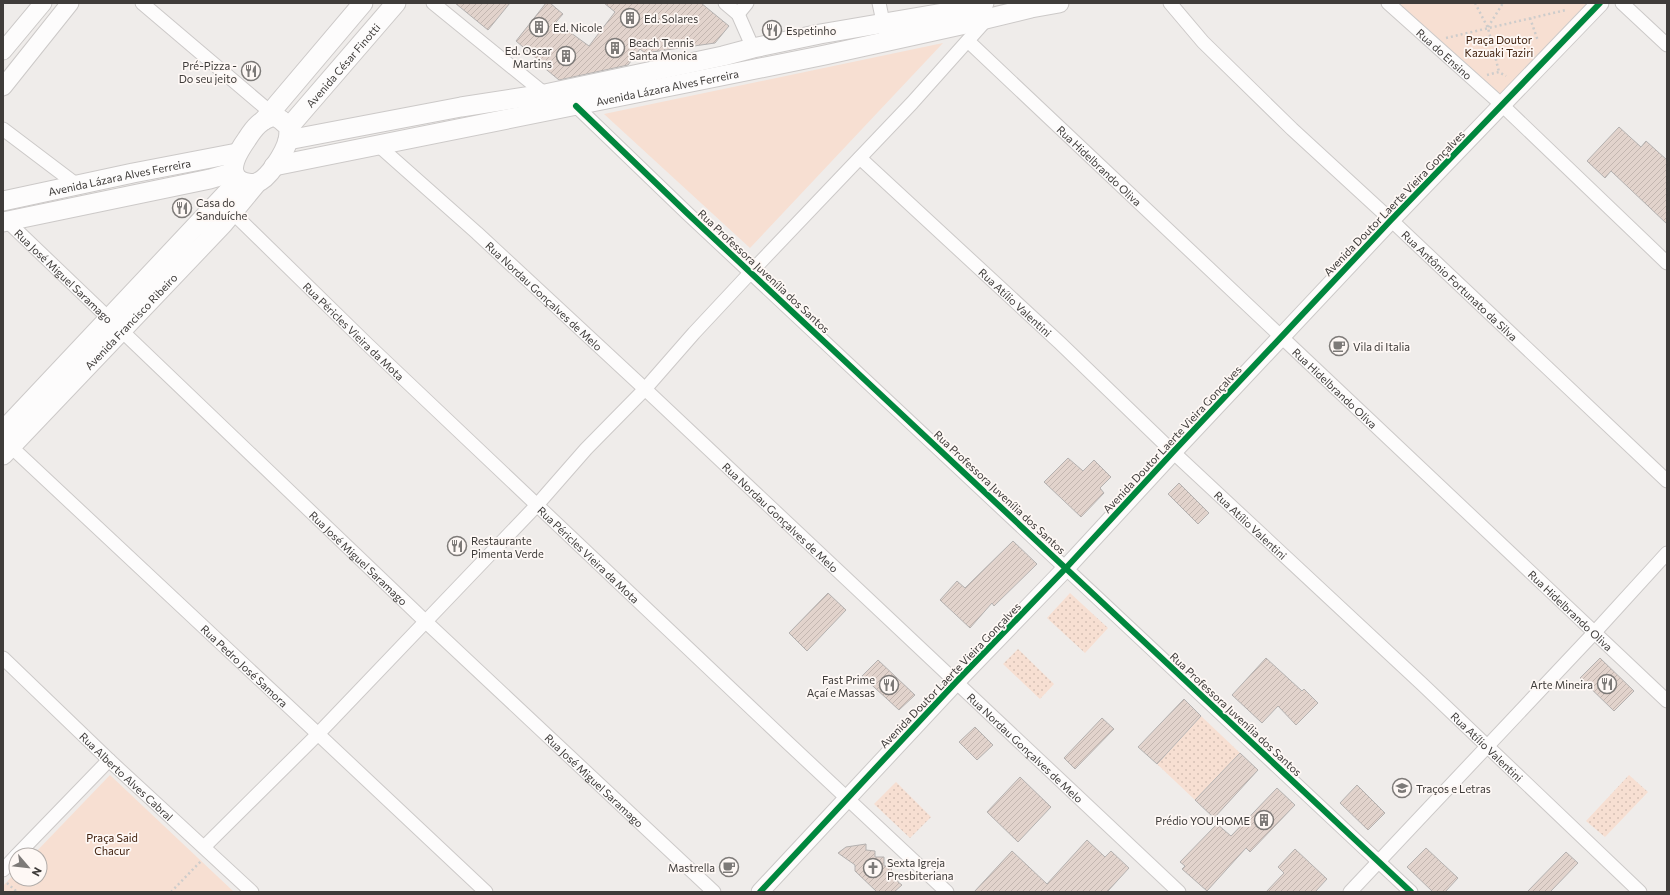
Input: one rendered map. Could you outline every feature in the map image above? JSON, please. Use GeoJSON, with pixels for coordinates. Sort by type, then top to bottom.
{"type":"FeatureCollection","features":[{"type":"Feature","properties":{"kind":"main road"},"geometry":{"type":"LineString","coordinates":[[277,123],[255,128],[237,153],[234,162],[243,178],[264,178],[274,166],[277,123],[363,3]]}},
{"type":"Feature","properties":{"kind":"main road","name":"Avenida César Finotti"},"geometry":{"type":"LineString","coordinates":[[277,123],[396,3]]}},
{"type":"Feature","properties":{"kind":"main road","name":"Avenida Lázara Alves Ferreira"},"geometry":{"type":"LineString","coordinates":[[274,166],[334,153],[379,146],[541,111],[576,106],[684,83],[885,32],[986,11],[1031,8],[1060,3]]}},
{"type":"Feature","properties":{"kind":"main road","name":"Avenida Lázara Alves Ferreira"},"geometry":{"type":"LineString","coordinates":[[277,123],[545,94],[723,56],[753,48],[885,32]]}},
{"type":"Feature","properties":{"kind":"main road"},"geometry":{"type":"LineString","coordinates":[[680,65],[684,83]]}},
{"type":"Feature","properties":{"kind":"main road","name":"Avenida Lázara Alves Ferreira"},"geometry":{"type":"LineString","coordinates":[[3,201],[237,153]]}},
{"type":"Feature","properties":{"kind":"main road","name":"Avenida Lázara Alves Ferreira"},"geometry":{"type":"LineString","coordinates":[[5,222],[210,179],[243,178]]}},
{"type":"Feature","properties":{"kind":"main road","name":"Avenida Francisco Ribeiro"},"geometry":{"type":"LineString","coordinates":[[114,326],[233,213],[243,178]]}},
{"type":"Feature","properties":{"kind":"main road","name":"Avenida Francisco Ribeiro"},"geometry":{"type":"LineString","coordinates":[[5,443],[114,326],[243,178]]}},
{"type":"Feature","properties":{"kind":"street"},"geometry":{"type":"LineString","coordinates":[[3,51],[42,3]]}},
{"type":"Feature","properties":{"kind":"street"},"geometry":{"type":"LineString","coordinates":[[3,87],[70,3]]}},
{"type":"Feature","properties":{"kind":"street"},"geometry":{"type":"LineString","coordinates":[[142,3],[277,123]]}},
{"type":"Feature","properties":{"kind":"street"},"geometry":{"type":"LineString","coordinates":[[433,3],[545,94]]}},
{"type":"Feature","properties":{"kind":"street"},"geometry":{"type":"LineString","coordinates":[[725,3],[738,14],[753,48]]}},
{"type":"Feature","properties":{"kind":"street"},"geometry":{"type":"LineString","coordinates":[[738,14],[747,3]]}},
{"type":"Feature","properties":{"kind":"street"},"geometry":{"type":"LineString","coordinates":[[879,3],[885,32]]}},
{"type":"Feature","properties":{"kind":"street","name":"Rua Antônio Fortunato da Silva"},"geometry":{"type":"LineString","coordinates":[[1170,3],[1203,42],[1292,130],[1391,220],[1667,481]]}},
{"type":"Feature","properties":{"kind":"street","name":"Rua do Ensino"},"geometry":{"type":"LineString","coordinates":[[1388,3],[1502,104],[1667,263]]}},
{"type":"Feature","properties":{"kind":"street","name":"Avenida Doutor Laerte Vieira Gonçalves"},"geometry":{"type":"LineString","coordinates":[[760,892],[956,682],[1066,568],[1391,220],[1600,3]]}},
{"type":"Feature","properties":{"kind":"street"},"geometry":{"type":"LineString","coordinates":[[1622,3],[1667,45]]}},
{"type":"Feature","properties":{"kind":"street"},"geometry":{"type":"LineString","coordinates":[[207,850],[537,505],[586,449],[645,389],[694,333],[860,158],[968,41],[986,11]]}},
{"type":"Feature","properties":{"kind":"street","name":"Rua Hidelbrando Oliva"},"geometry":{"type":"LineString","coordinates":[[968,41],[1667,701]]}},
{"type":"Feature","properties":{"kind":"street","name":"Rua Professora Juvenília dos Santos"},"geometry":{"type":"LineString","coordinates":[[576,106],[1411,892]]}},
{"type":"Feature","properties":{"kind":"street"},"geometry":{"type":"LineString","coordinates":[[3,129],[77,185]]}},
{"type":"Feature","properties":{"kind":"street","name":"Rua Nordau Gonçalves de Melo"},"geometry":{"type":"LineString","coordinates":[[379,146],[477,233],[645,389],[1179,892]]}},
{"type":"Feature","properties":{"kind":"street","name":"Rua Atílio Valentini"},"geometry":{"type":"LineString","coordinates":[[860,158],[1066,349],[1173,452],[1487,746],[1640,892]]}},
{"type":"Feature","properties":{"kind":"street","name":"Rua Péricles Vieira da Mota"},"geometry":{"type":"LineString","coordinates":[[233,213],[372,349],[948,892]]}},
{"type":"Feature","properties":{"kind":"street","name":"Rua José Miguel Saramago"},"geometry":{"type":"LineString","coordinates":[[5,222],[714,892]]}},
{"type":"Feature","properties":{"kind":"street","name":"Rua Pedro José Samora"},"geometry":{"type":"LineString","coordinates":[[5,443],[486,892]]}},
{"type":"Feature","properties":{"kind":"street"},"geometry":{"type":"LineString","coordinates":[[1350,892],[1594,633],[1667,553]]}},
{"type":"Feature","properties":{"kind":"street","name":"Rua Alberto Alves Cabral"},"geometry":{"type":"LineString","coordinates":[[3,658],[109,760],[252,892]]}},
{"type":"Feature","properties":{"kind":"street"},"geometry":{"type":"LineString","coordinates":[[26,847],[109,760]]}},
{"type":"Feature","properties":{"kind":"path"},"geometry":{"type":"LineString","coordinates":[[1475,3],[1488,28],[1499,72]]}},
{"type":"Feature","properties":{"kind":"path"},"geometry":{"type":"LineString","coordinates":[[1488,28],[1503,3]]}},
{"type":"Feature","properties":{"kind":"path"},"geometry":{"type":"LineString","coordinates":[[1431,42],[1566,10]]}},
{"type":"Feature","properties":{"kind":"path"},"geometry":{"type":"LineString","coordinates":[[1530,18],[1538,41]]}},
{"type":"Feature","properties":{"kind":"path"},"geometry":{"type":"LineString","coordinates":[[1486,75],[1499,72],[1506,76]]}},
{"type":"Feature","properties":{"kind":"path"},"geometry":{"type":"LineString","coordinates":[[171,892],[207,850]]}},
{"type":"Feature","properties":{"kind":"path"},"geometry":{"type":"LineString","coordinates":[[3,879],[17,892]]}},
{"type":"Feature","properties":{"kind":"green space","name":"Praça Doutor Kazuaki Taziri"},"geometry":{"type":"Polygon","coordinates":[[[1387,3],[1601,3],[1502,105],[1387,3]]]}},
{"type":"Feature","properties":{"kind":"green space"},"geometry":{"type":"Polygon","coordinates":[[[943,43],[750,248],[604,114],[943,43]]]}},
{"type":"Feature","properties":{"kind":"green space"},"geometry":{"type":"Polygon","coordinates":[[[1070,593],[1108,628],[1085,653],[1047,618],[1070,593]]]}},
{"type":"Feature","properties":{"kind":"green space"},"geometry":{"type":"Polygon","coordinates":[[[1018,649],[1054,684],[1040,699],[1003,664],[1018,649]]]}},
{"type":"Feature","properties":{"kind":"green space"},"geometry":{"type":"Polygon","coordinates":[[[1201,716],[1240,753],[1195,800],[1157,764],[1201,716]]]}},
{"type":"Feature","properties":{"kind":"green space","name":"Praça Said Chacur"},"geometry":{"type":"Polygon","coordinates":[[[110,775],[234,892],[3,892],[3,886],[8,881],[8,887],[48,887],[48,847],[41,847],[110,775]]]}},
{"type":"Feature","properties":{"kind":"green space"},"geometry":{"type":"Polygon","coordinates":[[[1629,775],[1648,792],[1605,837],[1586,821],[1629,775]]]}},
{"type":"Feature","properties":{"kind":"green space"},"geometry":{"type":"Polygon","coordinates":[[[896,782],[931,817],[910,838],[874,804],[896,782]]]}},
{"type":"Feature","properties":{"kind":"building"},"geometry":{"type":"Polygon","coordinates":[[[455,3],[510,3],[488,30],[455,3]]]}},
{"type":"Feature","properties":{"kind":"building"},"geometry":{"type":"Polygon","coordinates":[[[546,3],[550,3],[563,14],[556,22],[589,46],[615,12],[604,3],[701,3],[729,26],[715,43],[645,53],[640,49],[628,65],[559,80],[516,41],[546,3]]]}},
{"type":"Feature","properties":{"kind":"building","name":"Pré-Pizza - Do seu jeito"},"geometry":{"type":"Polygon","coordinates":[[[251,62],[260,69],[251,80],[242,73],[251,62]]]}},
{"type":"Feature","properties":{"kind":"building"},"geometry":{"type":"Polygon","coordinates":[[[1619,127],[1641,147],[1646,141],[1667,160],[1667,224],[1611,171],[1605,178],[1587,161],[1619,127]]]}},
{"type":"Feature","properties":{"kind":"building"},"geometry":{"type":"Polygon","coordinates":[[[1068,458],[1083,471],[1094,460],[1111,477],[1100,488],[1104,493],[1081,517],[1044,482],[1068,458]]]}},
{"type":"Feature","properties":{"kind":"building"},"geometry":{"type":"Polygon","coordinates":[[[1179,483],[1209,513],[1198,524],[1168,494],[1179,483]]]}},
{"type":"Feature","properties":{"kind":"building"},"geometry":{"type":"Polygon","coordinates":[[[1013,541],[1037,564],[994,606],[992,603],[970,628],[940,600],[957,581],[965,588],[1013,541]]]}},
{"type":"Feature","properties":{"kind":"building"},"geometry":{"type":"Polygon","coordinates":[[[828,593],[846,610],[807,651],[789,633],[828,593]]]}},
{"type":"Feature","properties":{"kind":"building"},"geometry":{"type":"Polygon","coordinates":[[[1266,658],[1302,691],[1304,689],[1318,703],[1296,725],[1278,706],[1262,723],[1232,695],[1266,658]]]}},
{"type":"Feature","properties":{"kind":"building","name":"Arte Mineira"},"geometry":{"type":"Polygon","coordinates":[[[1600,658],[1634,691],[1614,711],[1580,678],[1600,658]]]}},
{"type":"Feature","properties":{"kind":"building","name":"Fast Prime Açaí e Massas"},"geometry":{"type":"Polygon","coordinates":[[[878,660],[915,695],[899,710],[862,676],[878,660]]]}},
{"type":"Feature","properties":{"kind":"building"},"geometry":{"type":"Polygon","coordinates":[[[1184,699],[1201,716],[1157,764],[1138,747],[1184,699]]]}},
{"type":"Feature","properties":{"kind":"building"},"geometry":{"type":"Polygon","coordinates":[[[1102,718],[1114,729],[1075,769],[1064,758],[1102,718]]]}},
{"type":"Feature","properties":{"kind":"building"},"geometry":{"type":"Polygon","coordinates":[[[975,727],[993,745],[977,760],[959,742],[975,727]]]}},
{"type":"Feature","properties":{"kind":"building"},"geometry":{"type":"Polygon","coordinates":[[[1240,753],[1258,770],[1214,818],[1195,800],[1240,753]]]}},
{"type":"Feature","properties":{"kind":"building"},"geometry":{"type":"Polygon","coordinates":[[[1020,777],[1051,807],[1018,842],[987,812],[1020,777]]]}},
{"type":"Feature","properties":{"kind":"building"},"geometry":{"type":"Polygon","coordinates":[[[1357,785],[1385,813],[1368,830],[1340,803],[1357,785]]]}},
{"type":"Feature","properties":{"kind":"building"},"geometry":{"type":"Polygon","coordinates":[[[1277,788],[1295,805],[1250,852],[1246,848],[1207,891],[1182,869],[1185,866],[1180,862],[1217,824],[1231,836],[1277,788]]]}},
{"type":"Feature","properties":{"kind":"building"},"geometry":{"type":"Polygon","coordinates":[[[1087,840],[1105,857],[1111,851],[1129,868],[1107,892],[974,892],[1012,851],[1047,884],[1087,840]]]}},
{"type":"Feature","properties":{"kind":"building","name":"Sexta Igreja Presbiteriana"},"geometry":{"type":"Polygon","coordinates":[[[866,844],[866,850],[875,851],[875,857],[884,857],[884,866],[891,866],[892,874],[897,875],[898,882],[902,885],[894,892],[877,892],[855,871],[855,865],[838,853],[846,847],[866,844]]]}},
{"type":"Feature","properties":{"kind":"building"},"geometry":{"type":"Polygon","coordinates":[[[1426,848],[1458,878],[1445,892],[1433,892],[1407,867],[1426,848]]]}},
{"type":"Feature","properties":{"kind":"building"},"geometry":{"type":"Polygon","coordinates":[[[1295,849],[1327,879],[1315,892],[1266,892],[1284,873],[1278,867],[1295,849]]]}},
{"type":"Feature","properties":{"kind":"building"},"geometry":{"type":"Polygon","coordinates":[[[1566,852],[1578,863],[1550,892],[1527,892],[1566,852]]]}},
{"type":"Feature","properties":{"kind":"cycle path"},"geometry":{"type":"LineString","coordinates":[[760,892],[956,682],[1066,568],[1391,220],[1600,3]]}},
{"type":"Feature","properties":{"kind":"cycle path"},"geometry":{"type":"LineString","coordinates":[[576,106],[687,213],[1411,892]]}},
{"type":"Feature","properties":{"kind":"place","name":"Ed. Solares"},"geometry":{"type":"Point","coordinates":[630,18]}},
{"type":"Feature","properties":{"kind":"place","name":"Ed. Nicole"},"geometry":{"type":"Point","coordinates":[539,27]}},
{"type":"Feature","properties":{"kind":"place","name":"Espetinho"},"geometry":{"type":"Point","coordinates":[772,30]}},
{"type":"Feature","properties":{"kind":"place","name":"Beach Tennis Santa Monica"},"geometry":{"type":"Point","coordinates":[615,48]}},
{"type":"Feature","properties":{"kind":"place","name":"Ed. Oscar Martins"},"geometry":{"type":"Point","coordinates":[566,56]}},
{"type":"Feature","properties":{"kind":"place","name":"Pré-Pizza - Do seu jeito"},"geometry":{"type":"Point","coordinates":[251,71]}},
{"type":"Feature","properties":{"kind":"place","name":"Casa do Sanduíche"},"geometry":{"type":"Point","coordinates":[182,208]}},
{"type":"Feature","properties":{"kind":"place","name":"Vila di Italia"},"geometry":{"type":"Point","coordinates":[1339,346]}},
{"type":"Feature","properties":{"kind":"place","name":"Restaurante Pimenta Verde"},"geometry":{"type":"Point","coordinates":[457,546]}},
{"type":"Feature","properties":{"kind":"place","name":"Arte Mineira"},"geometry":{"type":"Point","coordinates":[1607,684]}},
{"type":"Feature","properties":{"kind":"place","name":"Fast Prime Açaí e Massas"},"geometry":{"type":"Point","coordinates":[889,685]}},
{"type":"Feature","properties":{"kind":"place","name":"Traços e Letras"},"geometry":{"type":"Point","coordinates":[1402,788]}},
{"type":"Feature","properties":{"kind":"place","name":"Prédio YOU HOME"},"geometry":{"type":"Point","coordinates":[1264,820]}},
{"type":"Feature","properties":{"kind":"place","name":"Mastrella"},"geometry":{"type":"Point","coordinates":[729,867]}},
{"type":"Feature","properties":{"kind":"place","name":"Sexta Igreja Presbiteriana"},"geometry":{"type":"Point","coordinates":[873,868]}}]}
